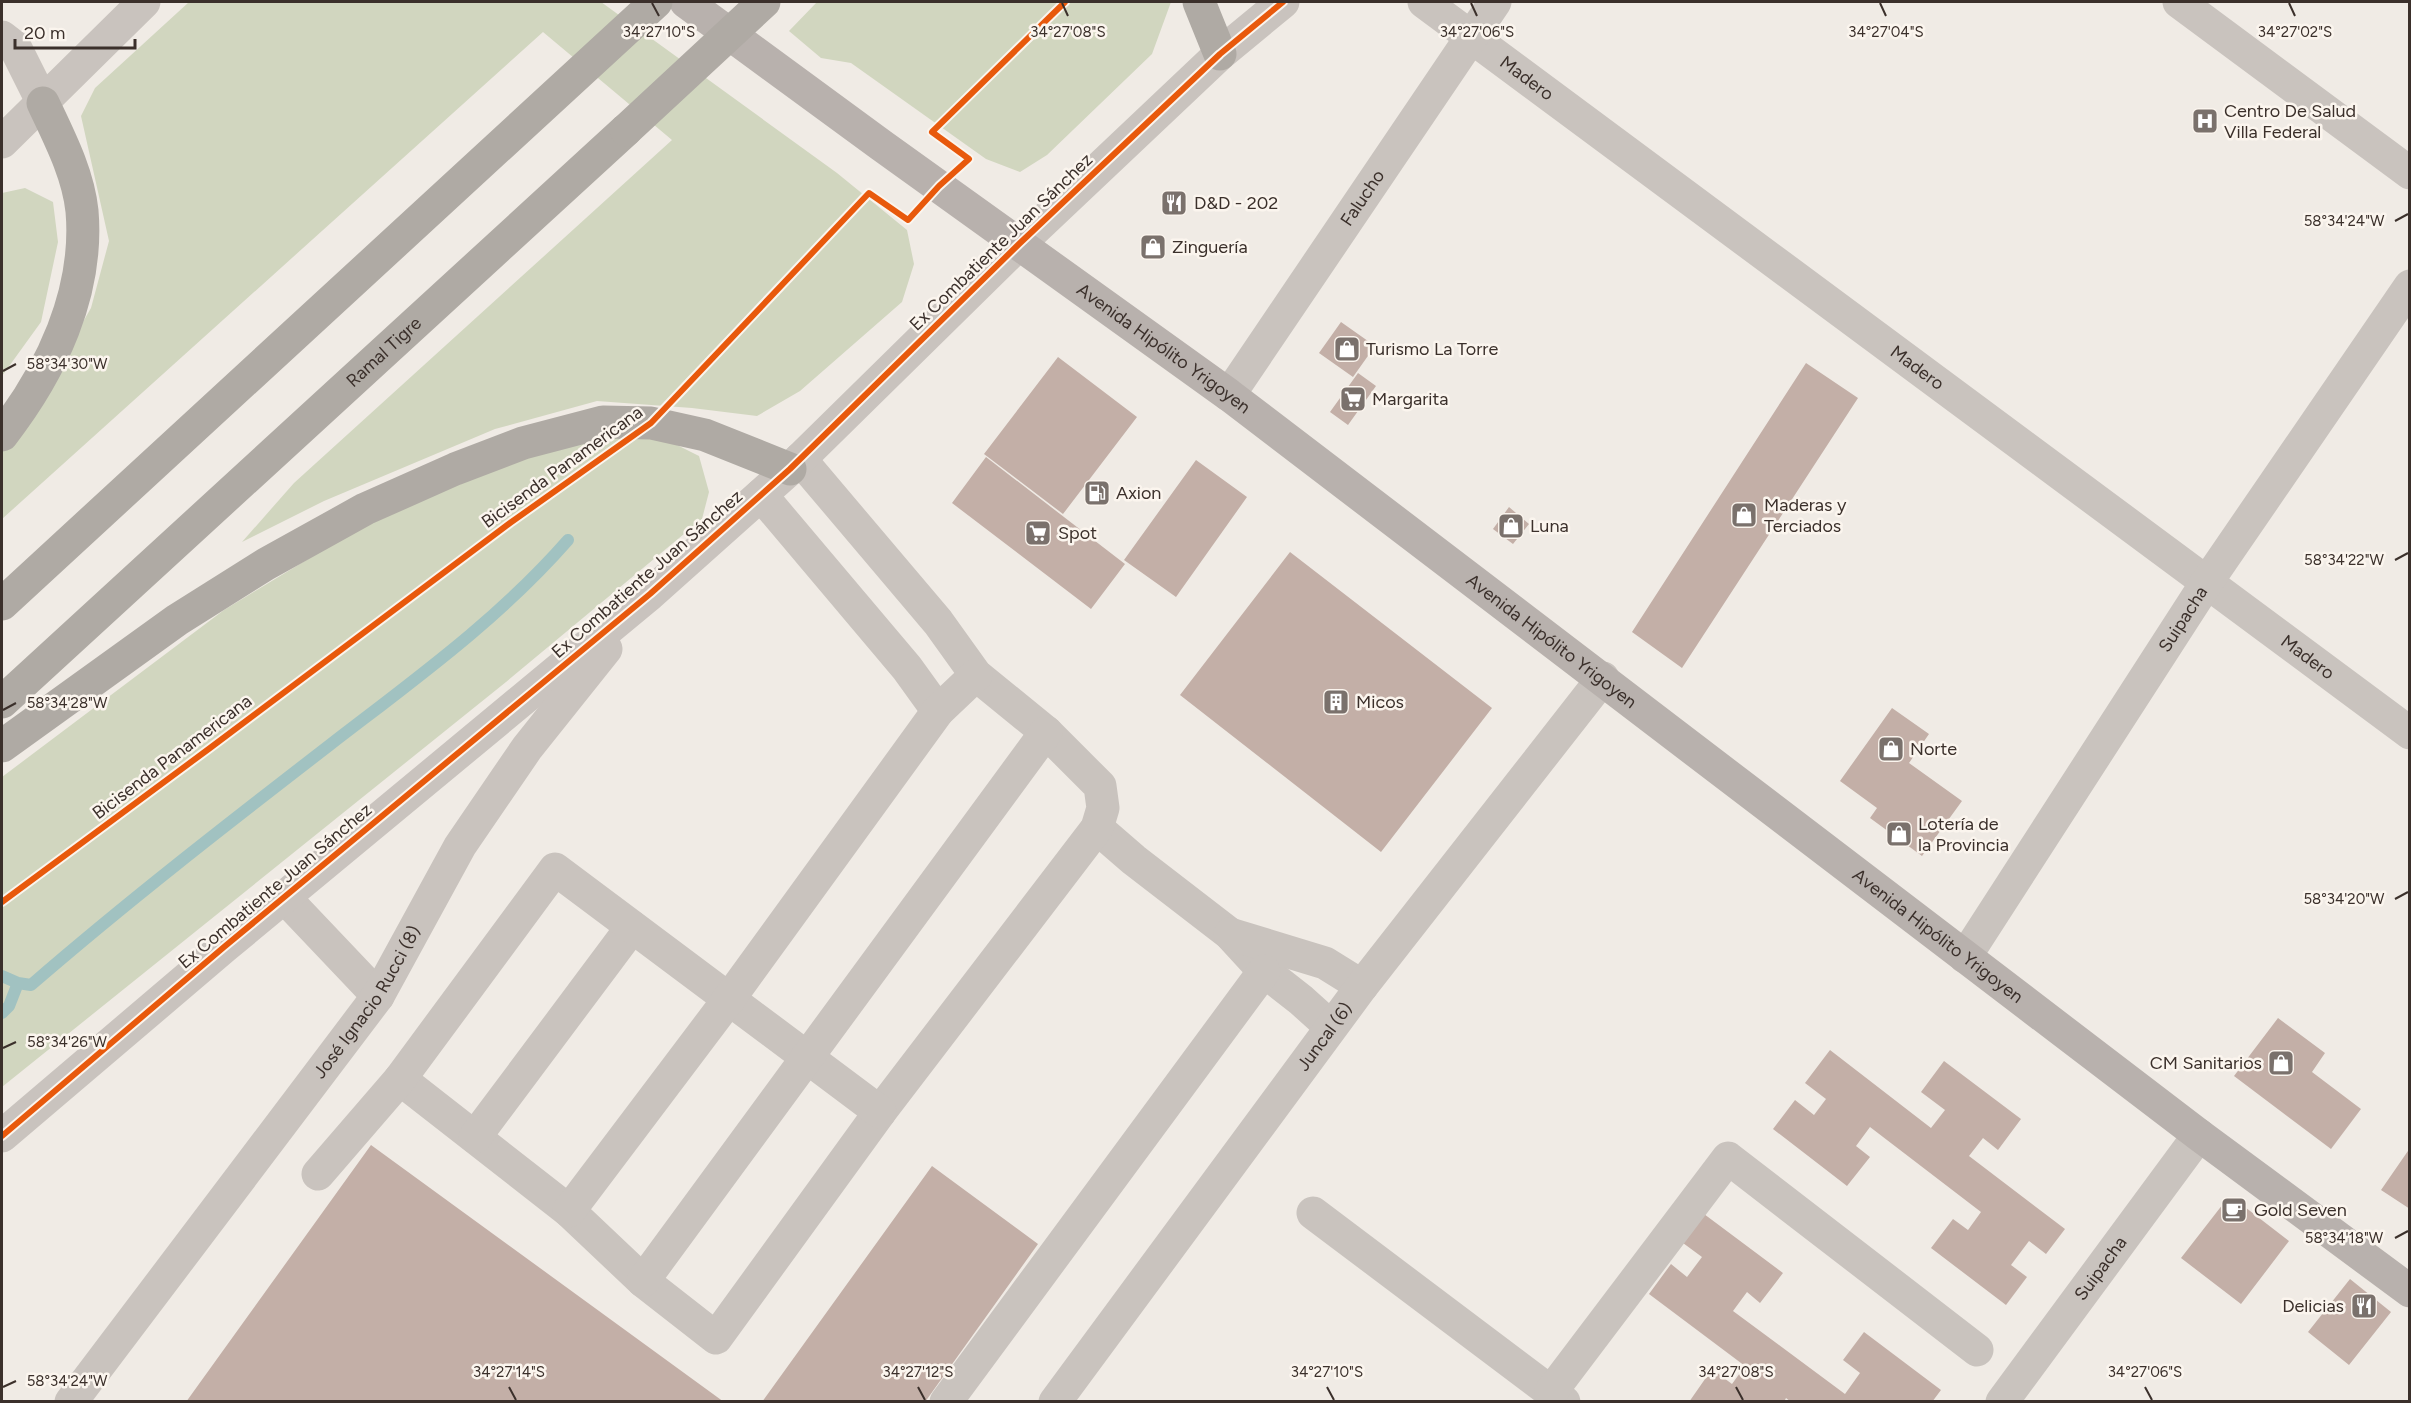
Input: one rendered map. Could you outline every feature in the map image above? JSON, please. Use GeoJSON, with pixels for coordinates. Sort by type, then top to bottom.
{"type":"FeatureCollection","features":[{"type":"Feature","properties":{"kind":"highway"},"geometry":{"type":"LineString","coordinates":[[2,604],[656,2]]}},
{"type":"Feature","properties":{"kind":"highway","name":"Ramal Tigre"},"geometry":{"type":"LineString","coordinates":[[2,702],[764,2]]}},
{"type":"Feature","properties":{"kind":"highway"},"geometry":{"type":"LineString","coordinates":[[1199,2],[1220,54]]}},
{"type":"Feature","properties":{"kind":"highway"},"geometry":{"type":"LineString","coordinates":[[2,435],[43,374],[63,334],[76,290],[82,253],[82,210],[69,160],[43,104]]}},
{"type":"Feature","properties":{"kind":"highway"},"geometry":{"type":"LineString","coordinates":[[2,746],[177,620],[266,564],[365,509],[455,469],[523,443],[603,422],[651,423],[705,435],[795,464]]}},
{"type":"Feature","properties":{"kind":"main road","name":"Avenida Hipólito Yrigoyen"},"geometry":{"type":"LineString","coordinates":[[686,2],[1229,395],[1603,678],[2199,1135],[2409,1291]]}},
{"type":"Feature","properties":{"kind":"street"},"geometry":{"type":"LineString","coordinates":[[2,142],[144,2]]}},
{"type":"Feature","properties":{"kind":"street","name":"Ex Combatiente Juan Sánchez"},"geometry":{"type":"LineString","coordinates":[[2,1136],[284,897],[650,594],[795,464],[1019,244],[1220,54],[1283,2]]}},
{"type":"Feature","properties":{"kind":"street","name":"Madero"},"geometry":{"type":"LineString","coordinates":[[1424,2],[2409,733]]}},
{"type":"Feature","properties":{"kind":"street","name":"Falucho"},"geometry":{"type":"LineString","coordinates":[[1229,395],[1496,2]]}},
{"type":"Feature","properties":{"kind":"street"},"geometry":{"type":"LineString","coordinates":[[2179,2],[2409,173]]}},
{"type":"Feature","properties":{"kind":"street"},"geometry":{"type":"LineString","coordinates":[[2,37],[15,47],[43,104]]}},
{"type":"Feature","properties":{"kind":"street","name":"Suipacha"},"geometry":{"type":"LineString","coordinates":[[1965,957],[2207,582],[2409,286]]}},
{"type":"Feature","properties":{"kind":"street"},"geometry":{"type":"LineString","coordinates":[[400,1079],[568,1211],[643,1281],[716,1338],[880,1112],[1097,828],[1103,808],[1100,786],[1046,732],[976,675],[938,622],[795,464]]}},
{"type":"Feature","properties":{"kind":"street"},"geometry":{"type":"LineString","coordinates":[[761,495],[907,668],[938,711]]}},
{"type":"Feature","properties":{"kind":"street","name":"José Ignacio Rucci (8)"},"geometry":{"type":"LineString","coordinates":[[72,1401],[378,996],[460,846],[527,748],[650,594]]}},
{"type":"Feature","properties":{"kind":"street"},"geometry":{"type":"LineString","coordinates":[[568,1211],[729,999],[938,711],[976,675]]}},
{"type":"Feature","properties":{"kind":"street","name":"Juncal (6)"},"geometry":{"type":"LineString","coordinates":[[1055,1401],[1362,986],[1603,678]]}},
{"type":"Feature","properties":{"kind":"street"},"geometry":{"type":"LineString","coordinates":[[643,1281],[1046,732]]}},
{"type":"Feature","properties":{"kind":"street"},"geometry":{"type":"LineString","coordinates":[[1097,828],[1134,860],[1230,934],[1264,971],[1331,1027]]}},
{"type":"Feature","properties":{"kind":"street"},"geometry":{"type":"LineString","coordinates":[[318,1174],[400,1079],[555,869],[880,1112]]}},
{"type":"Feature","properties":{"kind":"street"},"geometry":{"type":"LineString","coordinates":[[284,897],[378,996]]}},
{"type":"Feature","properties":{"kind":"street"},"geometry":{"type":"LineString","coordinates":[[475,1137],[632,927]]}},
{"type":"Feature","properties":{"kind":"street"},"geometry":{"type":"LineString","coordinates":[[1230,934],[1325,963],[1362,986]]}},
{"type":"Feature","properties":{"kind":"street"},"geometry":{"type":"LineString","coordinates":[[946,1401],[1264,971]]}},
{"type":"Feature","properties":{"kind":"street","name":"Suipacha"},"geometry":{"type":"LineString","coordinates":[[2002,1401],[2199,1135]]}},
{"type":"Feature","properties":{"kind":"street"},"geometry":{"type":"LineString","coordinates":[[1313,1213],[1557,1396],[1728,1158],[1977,1350]]}},
{"type":"Feature","properties":{"kind":"green space"},"geometry":{"type":"Polygon","coordinates":[[[189,2],[601,2],[837,173],[907,230],[914,264],[902,302],[800,391],[757,416],[692,408],[597,401],[495,429],[324,501],[242,542],[294,483],[672,140],[543,32],[2,519],[2,445],[36,403],[91,308],[109,241],[81,116],[95,88],[189,2]]]}},
{"type":"Feature","properties":{"kind":"green space"},"geometry":{"type":"Polygon","coordinates":[[[817,2],[1171,2],[1152,54],[1047,155],[1020,172],[986,159],[851,63],[821,58],[789,31],[817,2]]]}},
{"type":"Feature","properties":{"kind":"green space"},"geometry":{"type":"Polygon","coordinates":[[[25,188],[53,202],[58,242],[41,322],[2,376],[2,193],[25,188]]]}},
{"type":"Feature","properties":{"kind":"green space"},"geometry":{"type":"Polygon","coordinates":[[[608,433],[659,436],[699,456],[709,492],[702,519],[506,682],[2,1087],[2,777],[224,610],[356,530],[517,455],[608,433]]]}},
{"type":"Feature","properties":{"kind":"building","name":"Turismo La Torre"},"geometry":{"type":"Polygon","coordinates":[[[1341,322],[1375,346],[1353,377],[1319,353],[1341,322]]]}},
{"type":"Feature","properties":{"kind":"building"},"geometry":{"type":"Polygon","coordinates":[[[1058,357],[1137,417],[1063,514],[984,454],[1058,357]]]}},
{"type":"Feature","properties":{"kind":"building","name":"Maderas y Terciados"},"geometry":{"type":"Polygon","coordinates":[[[1806,363],[1858,398],[1682,668],[1632,632],[1806,363]]]}},
{"type":"Feature","properties":{"kind":"building","name":"Margarita"},"geometry":{"type":"Polygon","coordinates":[[[1358,373],[1376,386],[1348,425],[1330,412],[1358,373]]]}},
{"type":"Feature","properties":{"kind":"building","name":"Spot"},"geometry":{"type":"Polygon","coordinates":[[[986,457],[1125,564],[1091,609],[952,503],[986,457]]]}},
{"type":"Feature","properties":{"kind":"building"},"geometry":{"type":"Polygon","coordinates":[[[1196,460],[1247,497],[1176,597],[1124,560],[1196,460]]]}},
{"type":"Feature","properties":{"kind":"building","name":"Luna"},"geometry":{"type":"Polygon","coordinates":[[[1509,507],[1529,524],[1513,544],[1493,529],[1509,507]]]}},
{"type":"Feature","properties":{"kind":"building","name":"Micos"},"geometry":{"type":"Polygon","coordinates":[[[1290,552],[1492,708],[1381,852],[1180,695],[1290,552]]]}},
{"type":"Feature","properties":{"kind":"building"},"geometry":{"type":"Polygon","coordinates":[[[1892,708],[1929,734],[1909,763],[1962,801],[1922,856],[1870,818],[1877,808],[1840,781],[1892,708]]]}},
{"type":"Feature","properties":{"kind":"building"},"geometry":{"type":"Polygon","coordinates":[[[2278,1018],[2325,1053],[2312,1072],[2361,1109],[2331,1149],[2234,1076],[2278,1018]]]}},
{"type":"Feature","properties":{"kind":"building"},"geometry":{"type":"Polygon","coordinates":[[[1830,1050],[1931,1128],[1945,1110],[1921,1092],[1944,1061],[2021,1119],[1998,1150],[1983,1138],[1969,1156],[2065,1229],[2046,1254],[2029,1241],[2011,1265],[2027,1277],[2006,1305],[1931,1248],[1953,1219],[1968,1230],[1981,1212],[1870,1127],[1856,1146],[1870,1157],[1847,1186],[1773,1129],[1795,1100],[1814,1115],[1826,1099],[1805,1083],[1830,1050]]]}},
{"type":"Feature","properties":{"kind":"building"},"geometry":{"type":"Polygon","coordinates":[[[371,1145],[724,1402],[186,1402],[371,1145]]]}},
{"type":"Feature","properties":{"kind":"building"},"geometry":{"type":"Polygon","coordinates":[[[2410,1148],[2410,1209],[2381,1190],[2410,1148]]]}},
{"type":"Feature","properties":{"kind":"building"},"geometry":{"type":"Polygon","coordinates":[[[932,1166],[1038,1244],[925,1402],[762,1402],[932,1166]]]}},
{"type":"Feature","properties":{"kind":"building"},"geometry":{"type":"Polygon","coordinates":[[[2223,1204],[2241,1204],[2289,1241],[2241,1304],[2181,1258],[2223,1204]]]}},
{"type":"Feature","properties":{"kind":"building"},"geometry":{"type":"Polygon","coordinates":[[[1704,1214],[1783,1273],[1760,1303],[1747,1292],[1733,1311],[1845,1394],[1860,1373],[1843,1360],[1864,1332],[1941,1390],[1932,1402],[1791,1402],[1786,1398],[1784,1402],[1689,1402],[1712,1369],[1732,1384],[1745,1366],[1649,1294],[1671,1264],[1687,1277],[1702,1257],[1683,1243],[1704,1214]]]}},
{"type":"Feature","properties":{"kind":"building"},"geometry":{"type":"Polygon","coordinates":[[[2350,1279],[2391,1312],[2349,1365],[2308,1332],[2350,1279]]]}},
{"type":"Feature","properties":{"kind":"waterway"},"geometry":{"type":"LineString","coordinates":[[2,976],[18,983],[31,985],[180,862],[455,648],[514,596],[568,540]]}},
{"type":"Feature","properties":{"kind":"waterway"},"geometry":{"type":"LineString","coordinates":[[2,1013],[9,1006],[18,983]]}},
{"type":"Feature","properties":{"kind":"cycle path","name":"Bicisenda Panamericana"},"geometry":{"type":"LineString","coordinates":[[2,902],[510,523],[651,423],[869,193],[908,220],[939,186],[969,159],[932,132],[1065,2]]}},
{"type":"Feature","properties":{"kind":"cycle path"},"geometry":{"type":"LineString","coordinates":[[2,1136],[224,947],[650,594],[790,469],[1019,244],[1220,54],[1283,2]]}},
{"type":"Feature","properties":{"kind":"place","name":"Centro De Salud Villa Federal"},"geometry":{"type":"Point","coordinates":[2205,121]}},
{"type":"Feature","properties":{"kind":"place","name":"D&D - 202"},"geometry":{"type":"Point","coordinates":[1174,203]}},
{"type":"Feature","properties":{"kind":"place","name":"Zinguería"},"geometry":{"type":"Point","coordinates":[1153,247]}},
{"type":"Feature","properties":{"kind":"place","name":"Turismo La Torre"},"geometry":{"type":"Point","coordinates":[1347,349]}},
{"type":"Feature","properties":{"kind":"place","name":"Margarita"},"geometry":{"type":"Point","coordinates":[1353,399]}},
{"type":"Feature","properties":{"kind":"place","name":"Axion"},"geometry":{"type":"Point","coordinates":[1097,493]}},
{"type":"Feature","properties":{"kind":"place","name":"Maderas y Terciados"},"geometry":{"type":"Point","coordinates":[1744,515]}},
{"type":"Feature","properties":{"kind":"place","name":"Luna"},"geometry":{"type":"Point","coordinates":[1511,526]}},
{"type":"Feature","properties":{"kind":"place","name":"Spot"},"geometry":{"type":"Point","coordinates":[1038,533]}},
{"type":"Feature","properties":{"kind":"place","name":"Micos"},"geometry":{"type":"Point","coordinates":[1336,702]}},
{"type":"Feature","properties":{"kind":"place","name":"Norte"},"geometry":{"type":"Point","coordinates":[1891,749]}},
{"type":"Feature","properties":{"kind":"place","name":"Lotería de la Provincia"},"geometry":{"type":"Point","coordinates":[1899,834]}},
{"type":"Feature","properties":{"kind":"place","name":"CM Sanitarios"},"geometry":{"type":"Point","coordinates":[2281,1063]}},
{"type":"Feature","properties":{"kind":"place","name":"Gold Seven"},"geometry":{"type":"Point","coordinates":[2234,1210]}},
{"type":"Feature","properties":{"kind":"place","name":"Delicias"},"geometry":{"type":"Point","coordinates":[2364,1306]}}]}
